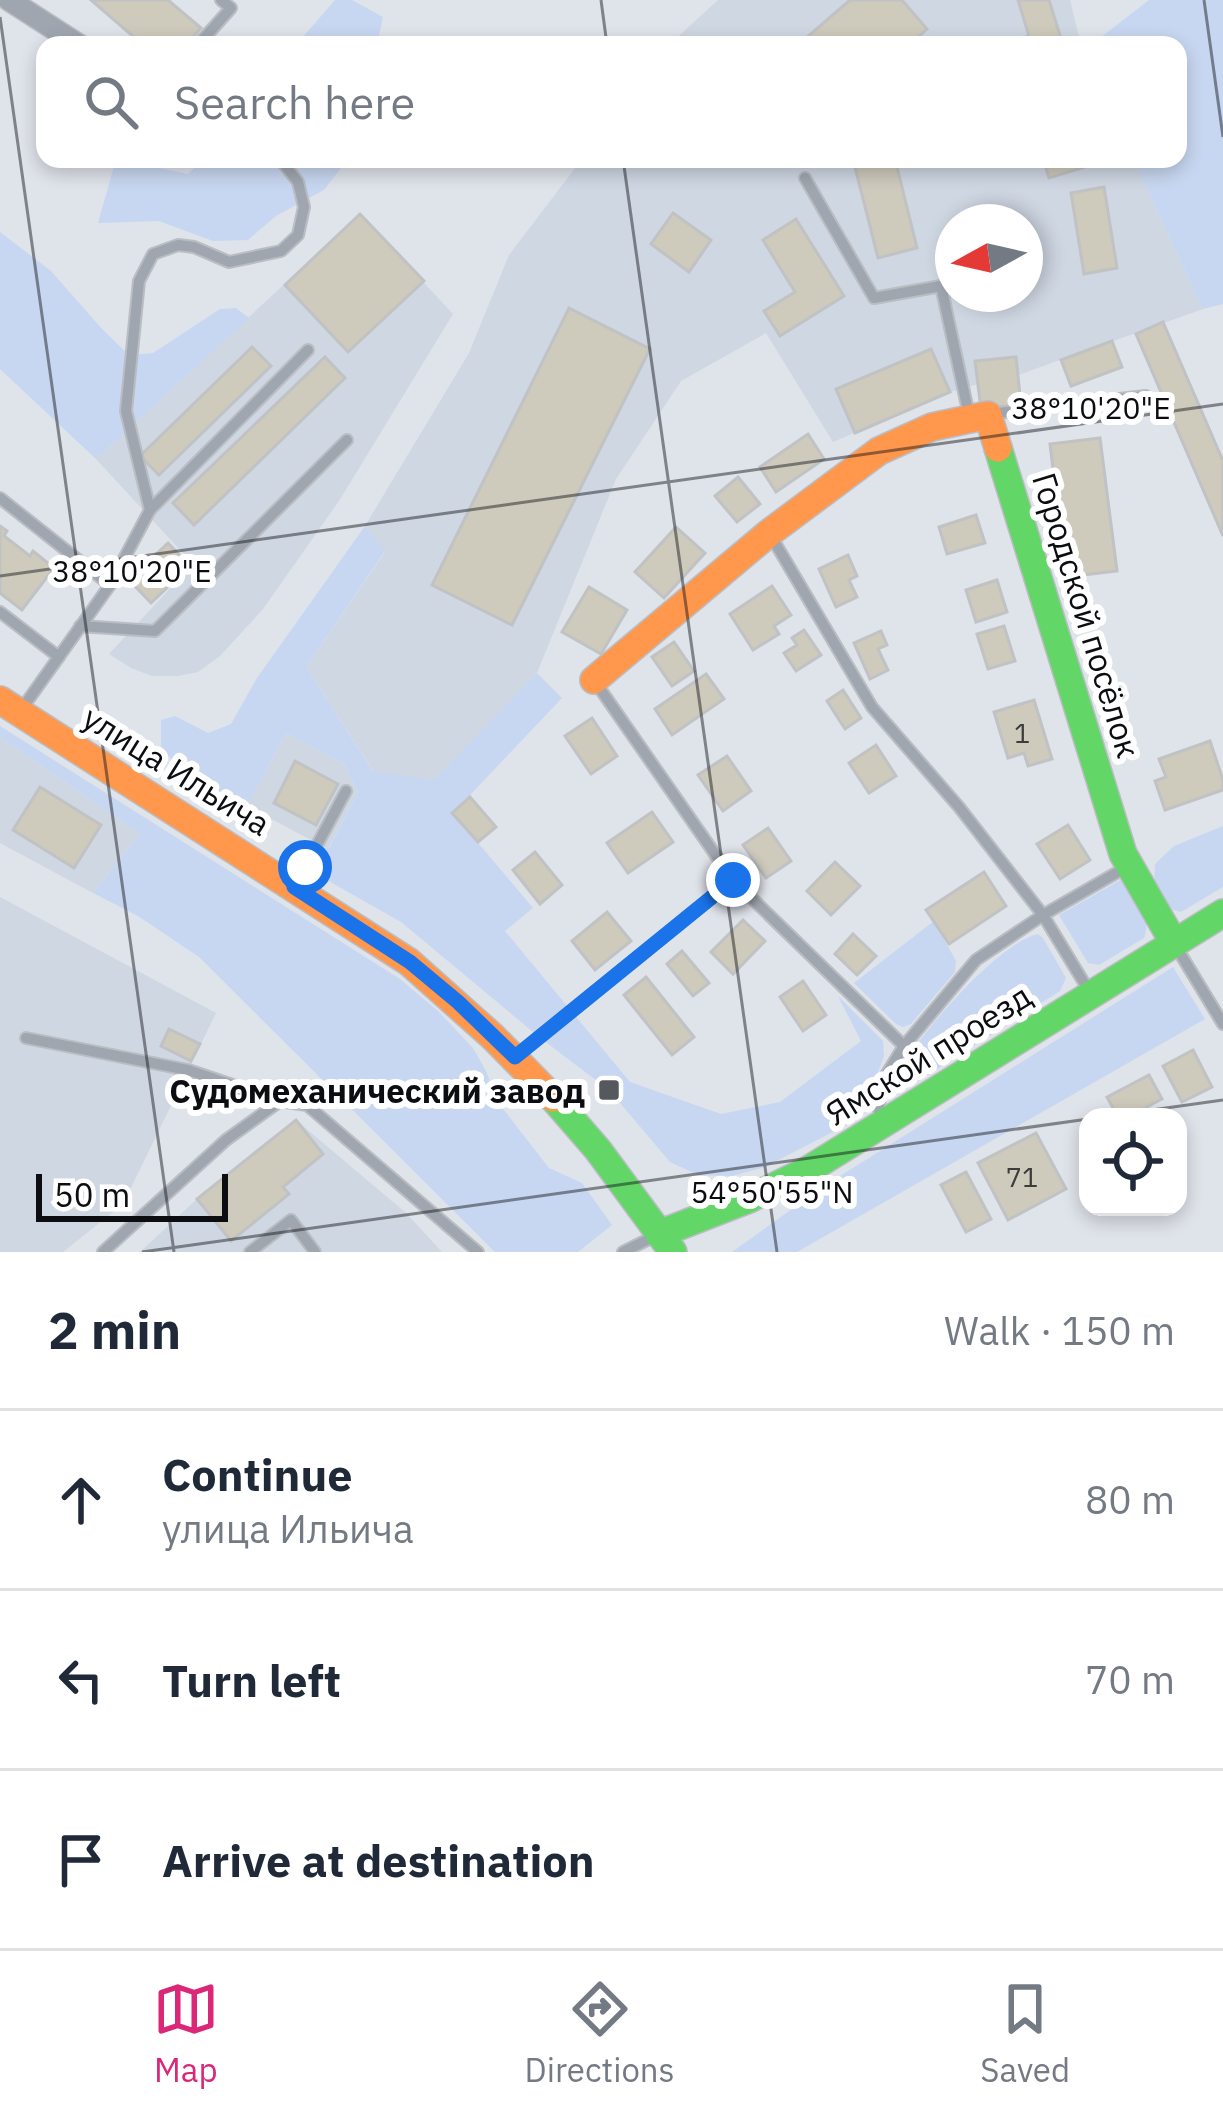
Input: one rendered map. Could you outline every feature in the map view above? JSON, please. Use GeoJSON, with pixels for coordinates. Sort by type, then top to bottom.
{"type":"FeatureCollection","features":[{"type":"Feature","properties":{"kind":"main road"},"geometry":{"type":"LineString","coordinates":[[594,680],[769,533],[879,452],[932,427],[979,417]]}},
{"type":"Feature","properties":{"kind":"main road","name":"Городской посёлок"},"geometry":{"type":"LineString","coordinates":[[979,417],[1123,854],[1174,943]]}},
{"type":"Feature","properties":{"kind":"main road","name":"улица Ильича"},"geometry":{"type":"LineString","coordinates":[[10,706],[410,962],[515,1057],[608,1163],[666,1243]]}},
{"type":"Feature","properties":{"kind":"main road","name":"Ямской проезд"},"geometry":{"type":"LineString","coordinates":[[666,1243],[808,1171],[1223,913]]}},
{"type":"Feature","properties":{"kind":"street"},"geometry":{"type":"LineString","coordinates":[[9,0],[65,36]]}},
{"type":"Feature","properties":{"kind":"lane"},"geometry":{"type":"LineString","coordinates":[[206,36],[231,8],[221,0]]}},
{"type":"Feature","properties":{"kind":"lane"},"geometry":{"type":"LineString","coordinates":[[150,510],[126,412],[139,281],[153,254],[178,245],[229,262],[281,251],[298,235],[304,207],[298,182],[287,168]]}},
{"type":"Feature","properties":{"kind":"lane"},"geometry":{"type":"LineString","coordinates":[[805,178],[874,298],[941,286],[979,417],[1146,396]]}},
{"type":"Feature","properties":{"kind":"lane"},"geometry":{"type":"LineString","coordinates":[[10,706],[59,657],[110,585],[150,510],[308,350]]}},
{"type":"Feature","properties":{"kind":"lane"},"geometry":{"type":"LineString","coordinates":[[80,626],[155,631],[347,440]]}},
{"type":"Feature","properties":{"kind":"lane"},"geometry":{"type":"LineString","coordinates":[[0,498],[110,585]]}},
{"type":"Feature","properties":{"kind":"lane"},"geometry":{"type":"LineString","coordinates":[[769,533],[872,707],[959,807],[1043,915],[1091,994]]}},
{"type":"Feature","properties":{"kind":"lane"},"geometry":{"type":"LineString","coordinates":[[0,612],[59,657]]}},
{"type":"Feature","properties":{"kind":"lane"},"geometry":{"type":"LineString","coordinates":[[594,680],[733,880],[904,1046]]}},
{"type":"Feature","properties":{"kind":"lane"},"geometry":{"type":"LineString","coordinates":[[294,887],[346,790]]}},
{"type":"Feature","properties":{"kind":"lane"},"geometry":{"type":"LineString","coordinates":[[880,1127],[883,1080],[904,1046],[976,960],[1130,865]]}},
{"type":"Feature","properties":{"kind":"lane"},"geometry":{"type":"LineString","coordinates":[[515,1057],[733,880]]}},
{"type":"Feature","properties":{"kind":"lane"},"geometry":{"type":"LineString","coordinates":[[1174,943],[1223,1024]]}},
{"type":"Feature","properties":{"kind":"lane"},"geometry":{"type":"LineString","coordinates":[[26,1038],[188,1070],[280,1101],[308,1105],[478,1252]]}},
{"type":"Feature","properties":{"kind":"lane"},"geometry":{"type":"LineString","coordinates":[[103,1252],[226,1140],[280,1101]]}},
{"type":"Feature","properties":{"kind":"lane"},"geometry":{"type":"LineString","coordinates":[[250,1252],[291,1220],[316,1252]]}},
{"type":"Feature","properties":{"kind":"lane"},"geometry":{"type":"LineString","coordinates":[[628,1250],[666,1243]]}},
{"type":"Feature","properties":{"kind":"shaded area"},"geometry":{"type":"Polygon","coordinates":[[[335,0],[352,0],[383,17],[379,36],[304,36],[335,0]]]}},
{"type":"Feature","properties":{"kind":"shaded area"},"geometry":{"type":"Polygon","coordinates":[[[718,0],[1070,0],[1079,36],[679,36],[718,0]]]}},
{"type":"Feature","properties":{"kind":"shaded area"},"geometry":{"type":"Polygon","coordinates":[[[1149,0],[1223,0],[1223,304],[1203,309],[1137,168],[1187,168],[1187,36],[1103,36],[1149,0]]]}},
{"type":"Feature","properties":{"kind":"shaded area"},"geometry":{"type":"Polygon","coordinates":[[[113,168],[159,168],[188,174],[194,168],[341,168],[324,190],[276,216],[248,240],[213,241],[159,221],[98,223],[113,168]]]}},
{"type":"Feature","properties":{"kind":"shaded area"},"geometry":{"type":"Polygon","coordinates":[[[575,168],[1137,168],[1203,309],[1018,375],[1015,357],[976,361],[978,384],[833,442],[766,333],[681,381],[616,479],[537,673],[434,781],[374,772],[306,667],[385,552],[365,526],[469,353],[509,255],[575,168]]]}},
{"type":"Feature","properties":{"kind":"shaded area"},"geometry":{"type":"Polygon","coordinates":[[[360,214],[453,314],[339,501],[263,609],[220,656],[198,672],[152,676],[131,668],[109,654],[193,564],[96,459],[360,214]]]}},
{"type":"Feature","properties":{"kind":"shaded area"},"geometry":{"type":"Polygon","coordinates":[[[0,232],[51,271],[129,355],[153,353],[220,309],[236,308],[249,318],[96,459],[0,369],[0,232]]]}},
{"type":"Feature","properties":{"kind":"shaded area"},"geometry":{"type":"Polygon","coordinates":[[[365,526],[385,551],[306,667],[373,771],[434,780],[537,673],[562,698],[453,813],[533,908],[505,931],[630,1082],[721,1114],[780,1102],[861,1041],[838,996],[883,1041],[884,1056],[863,1112],[765,1167],[732,1176],[698,1175],[670,1162],[609,1090],[401,922],[311,871],[325,847],[329,848],[358,792],[344,764],[286,733],[247,806],[199,784],[161,748],[161,720],[175,716],[208,733],[231,724],[257,678],[365,526]]]}},
{"type":"Feature","properties":{"kind":"shaded area"},"geometry":{"type":"Polygon","coordinates":[[[0,726],[400,979],[473,1048],[497,1101],[549,1168],[582,1183],[612,1225],[578,1252],[495,1252],[199,957],[93,893],[140,834],[0,737],[0,726]]]}},
{"type":"Feature","properties":{"kind":"shaded area"},"geometry":{"type":"Polygon","coordinates":[[[286,733],[344,764],[358,792],[328,849],[247,806],[286,733]]]}},
{"type":"Feature","properties":{"kind":"shaded area"},"geometry":{"type":"Polygon","coordinates":[[[0,737],[140,834],[93,893],[0,843],[0,737]]]}},
{"type":"Feature","properties":{"kind":"shaded area"},"geometry":{"type":"Polygon","coordinates":[[[1223,826],[1223,887],[1181,912],[1167,908],[1154,886],[1155,864],[1174,846],[1223,826]]]}},
{"type":"Feature","properties":{"kind":"shaded area"},"geometry":{"type":"Polygon","coordinates":[[[1124,878],[1144,915],[1144,938],[1099,965],[1088,963],[1059,915],[1124,878]]]}},
{"type":"Feature","properties":{"kind":"shaded area"},"geometry":{"type":"Polygon","coordinates":[[[0,897],[216,1013],[123,1204],[63,1252],[0,1252],[0,897]]]}},
{"type":"Feature","properties":{"kind":"shaded area"},"geometry":{"type":"Polygon","coordinates":[[[934,921],[956,961],[955,972],[911,1024],[903,1027],[854,983],[934,921]]]}},
{"type":"Feature","properties":{"kind":"shaded area"},"geometry":{"type":"Polygon","coordinates":[[[1038,934],[1066,978],[1060,991],[896,1095],[890,1091],[913,1050],[953,1001],[999,957],[1038,934]]]}},
{"type":"Feature","properties":{"kind":"shaded area"},"geometry":{"type":"Polygon","coordinates":[[[1173,967],[1205,1019],[797,1252],[732,1252],[821,1188],[1173,967]]]}},
{"type":"Feature","properties":{"kind":"shaded area"},"geometry":{"type":"Polygon","coordinates":[[[296,1120],[406,1213],[442,1252],[140,1252],[197,1199],[296,1120]]]}},
{"type":"Feature","properties":{"kind":"building"},"geometry":{"type":"Polygon","coordinates":[[[91,0],[168,0],[201,28],[194,36],[133,36],[91,0]]]}},
{"type":"Feature","properties":{"kind":"building"},"geometry":{"type":"Polygon","coordinates":[[[850,0],[902,0],[927,29],[919,36],[808,36],[850,0]]]}},
{"type":"Feature","properties":{"kind":"building"},"geometry":{"type":"Polygon","coordinates":[[[1018,0],[1049,0],[1060,36],[1029,36],[1018,0]]]}},
{"type":"Feature","properties":{"kind":"building"},"geometry":{"type":"Polygon","coordinates":[[[855,168],[897,168],[917,248],[878,258],[855,168]]]}},
{"type":"Feature","properties":{"kind":"building"},"geometry":{"type":"Polygon","coordinates":[[[1046,168],[1082,168],[1049,178],[1046,168]]]}},
{"type":"Feature","properties":{"kind":"building"},"geometry":{"type":"Polygon","coordinates":[[[1104,187],[1117,268],[1084,274],[1071,193],[1104,187]]]}},
{"type":"Feature","properties":{"kind":"building"},"geometry":{"type":"Polygon","coordinates":[[[673,213],[711,240],[689,272],[651,244],[673,213]]]}},
{"type":"Feature","properties":{"kind":"building"},"geometry":{"type":"Polygon","coordinates":[[[360,214],[424,281],[348,352],[285,285],[360,214]]]}},
{"type":"Feature","properties":{"kind":"building"},"geometry":{"type":"Polygon","coordinates":[[[796,219],[844,296],[780,336],[764,311],[795,292],[763,240],[796,219]]]}},
{"type":"Feature","properties":{"kind":"building"},"geometry":{"type":"Polygon","coordinates":[[[569,308],[650,349],[512,625],[432,585],[569,308]]]}},
{"type":"Feature","properties":{"kind":"building"},"geometry":{"type":"Polygon","coordinates":[[[1163,322],[1223,461],[1223,536],[1136,334],[1163,322]]]}},
{"type":"Feature","properties":{"kind":"building"},"geometry":{"type":"Polygon","coordinates":[[[1112,341],[1122,367],[1071,386],[1061,360],[1112,341]]]}},
{"type":"Feature","properties":{"kind":"building"},"geometry":{"type":"Polygon","coordinates":[[[252,347],[271,366],[159,475],[140,456],[252,347]]]}},
{"type":"Feature","properties":{"kind":"building"},"geometry":{"type":"Polygon","coordinates":[[[931,349],[950,392],[855,433],[836,389],[931,349]]]}},
{"type":"Feature","properties":{"kind":"building"},"geometry":{"type":"Polygon","coordinates":[[[325,357],[345,378],[194,525],[173,503],[325,357]]]}},
{"type":"Feature","properties":{"kind":"building"},"geometry":{"type":"Polygon","coordinates":[[[1016,357],[1021,405],[981,409],[975,361],[1016,357]]]}},
{"type":"Feature","properties":{"kind":"building"},"geometry":{"type":"Polygon","coordinates":[[[808,434],[824,459],[776,492],[760,467],[808,434]]]}},
{"type":"Feature","properties":{"kind":"building"},"geometry":{"type":"Polygon","coordinates":[[[1100,438],[1117,571],[1066,577],[1050,444],[1100,438]]]}},
{"type":"Feature","properties":{"kind":"building"},"geometry":{"type":"Polygon","coordinates":[[[738,477],[760,504],[737,522],[715,496],[738,477]]]}},
{"type":"Feature","properties":{"kind":"building"},"geometry":{"type":"Polygon","coordinates":[[[976,515],[985,543],[947,554],[939,527],[976,515]]]}},
{"type":"Feature","properties":{"kind":"building"},"geometry":{"type":"Polygon","coordinates":[[[0,526],[7,531],[4,536],[54,568],[22,610],[0,593],[0,526]]]}},
{"type":"Feature","properties":{"kind":"building"},"geometry":{"type":"Polygon","coordinates":[[[676,527],[705,553],[664,598],[635,572],[676,527]]]}},
{"type":"Feature","properties":{"kind":"building"},"geometry":{"type":"Polygon","coordinates":[[[168,543],[190,566],[151,603],[134,585],[153,568],[147,563],[168,543]]]}},
{"type":"Feature","properties":{"kind":"building"},"geometry":{"type":"Polygon","coordinates":[[[848,555],[857,576],[849,580],[857,597],[836,607],[819,569],[848,555]]]}},
{"type":"Feature","properties":{"kind":"building"},"geometry":{"type":"Polygon","coordinates":[[[997,580],[1007,612],[976,622],[966,590],[997,580]]]}},
{"type":"Feature","properties":{"kind":"building"},"geometry":{"type":"Polygon","coordinates":[[[772,586],[791,615],[774,626],[779,634],[753,650],[730,614],[772,586]]]}},
{"type":"Feature","properties":{"kind":"building"},"geometry":{"type":"Polygon","coordinates":[[[589,587],[627,610],[601,654],[562,632],[589,587]]]}},
{"type":"Feature","properties":{"kind":"building"},"geometry":{"type":"Polygon","coordinates":[[[1004,626],[1015,661],[988,669],[977,634],[1004,626]]]}},
{"type":"Feature","properties":{"kind":"building"},"geometry":{"type":"Polygon","coordinates":[[[804,630],[821,655],[796,671],[784,653],[797,645],[792,638],[804,630]]]}},
{"type":"Feature","properties":{"kind":"building"},"geometry":{"type":"Polygon","coordinates":[[[881,631],[887,645],[878,649],[888,670],[870,679],[854,643],[881,631]]]}},
{"type":"Feature","properties":{"kind":"building"},"geometry":{"type":"Polygon","coordinates":[[[674,642],[694,671],[672,686],[652,657],[674,642]]]}},
{"type":"Feature","properties":{"kind":"building"},"geometry":{"type":"Polygon","coordinates":[[[706,674],[724,699],[672,735],[655,709],[706,674]]]}},
{"type":"Feature","properties":{"kind":"building"},"geometry":{"type":"Polygon","coordinates":[[[843,690],[861,718],[845,729],[827,701],[843,690]]]}},
{"type":"Feature","properties":{"kind":"building"},"geometry":{"type":"Polygon","coordinates":[[[1034,700],[1052,759],[1028,766],[1024,753],[1008,758],[994,712],[1034,700]]]}},
{"type":"Feature","properties":{"kind":"building"},"geometry":{"type":"Polygon","coordinates":[[[592,718],[617,756],[591,774],[565,736],[592,718]]]}},
{"type":"Feature","properties":{"kind":"building"},"geometry":{"type":"Polygon","coordinates":[[[1210,741],[1223,790],[1165,810],[1155,781],[1166,777],[1159,759],[1210,741]]]}},
{"type":"Feature","properties":{"kind":"building"},"geometry":{"type":"Polygon","coordinates":[[[876,745],[896,776],[869,793],[849,763],[876,745]]]}},
{"type":"Feature","properties":{"kind":"building"},"geometry":{"type":"Polygon","coordinates":[[[727,756],[751,791],[723,811],[698,775],[727,756]]]}},
{"type":"Feature","properties":{"kind":"building"},"geometry":{"type":"Polygon","coordinates":[[[295,761],[338,784],[316,825],[274,803],[295,761]]]}},
{"type":"Feature","properties":{"kind":"building"},"geometry":{"type":"Polygon","coordinates":[[[40,787],[101,825],[74,868],[13,830],[40,787]]]}},
{"type":"Feature","properties":{"kind":"building"},"geometry":{"type":"Polygon","coordinates":[[[470,797],[496,827],[478,842],[452,813],[470,797]]]}},
{"type":"Feature","properties":{"kind":"building"},"geometry":{"type":"Polygon","coordinates":[[[652,812],[673,842],[628,873],[607,843],[652,812]]]}},
{"type":"Feature","properties":{"kind":"building"},"geometry":{"type":"Polygon","coordinates":[[[1068,825],[1090,860],[1060,879],[1037,844],[1068,825]]]}},
{"type":"Feature","properties":{"kind":"building"},"geometry":{"type":"Polygon","coordinates":[[[768,828],[791,861],[766,878],[743,845],[768,828]]]}},
{"type":"Feature","properties":{"kind":"building"},"geometry":{"type":"Polygon","coordinates":[[[535,852],[562,885],[540,904],[513,870],[535,852]]]}},
{"type":"Feature","properties":{"kind":"building"},"geometry":{"type":"Polygon","coordinates":[[[835,862],[860,886],[831,915],[807,891],[835,862]]]}},
{"type":"Feature","properties":{"kind":"building"},"geometry":{"type":"Polygon","coordinates":[[[984,872],[1006,906],[949,944],[926,910],[984,872]]]}},
{"type":"Feature","properties":{"kind":"building"},"geometry":{"type":"Polygon","coordinates":[[[607,912],[631,941],[595,970],[572,941],[607,912]]]}},
{"type":"Feature","properties":{"kind":"building"},"geometry":{"type":"Polygon","coordinates":[[[743,920],[765,941],[733,974],[711,952],[743,920]]]}},
{"type":"Feature","properties":{"kind":"building"},"geometry":{"type":"Polygon","coordinates":[[[853,934],[876,956],[857,975],[835,954],[853,934]]]}},
{"type":"Feature","properties":{"kind":"building"},"geometry":{"type":"Polygon","coordinates":[[[682,951],[709,983],[693,996],[667,964],[682,951]]]}},
{"type":"Feature","properties":{"kind":"building"},"geometry":{"type":"Polygon","coordinates":[[[646,977],[694,1037],[672,1055],[624,995],[646,977]]]}},
{"type":"Feature","properties":{"kind":"building"},"geometry":{"type":"Polygon","coordinates":[[[803,981],[826,1015],[803,1031],[780,997],[803,981]]]}},
{"type":"Feature","properties":{"kind":"building"},"geometry":{"type":"Polygon","coordinates":[[[169,1029],[200,1044],[191,1061],[161,1046],[169,1029]]]}},
{"type":"Feature","properties":{"kind":"building"},"geometry":{"type":"Polygon","coordinates":[[[1193,1050],[1212,1087],[1182,1102],[1163,1066],[1193,1050]]]}},
{"type":"Feature","properties":{"kind":"building"},"geometry":{"type":"Polygon","coordinates":[[[1149,1075],[1162,1099],[1145,1108],[1113,1108],[1107,1097],[1149,1075]]]}},
{"type":"Feature","properties":{"kind":"building"},"geometry":{"type":"Polygon","coordinates":[[[296,1120],[323,1154],[283,1187],[289,1194],[231,1241],[197,1199],[296,1120]]]}},
{"type":"Feature","properties":{"kind":"building"},"geometry":{"type":"Polygon","coordinates":[[[1036,1133],[1066,1189],[1008,1220],[978,1163],[1036,1133]]]}},
{"type":"Feature","properties":{"kind":"building"},"geometry":{"type":"Polygon","coordinates":[[[966,1172],[991,1219],[966,1232],[941,1185],[966,1172]]]}},
{"type":"Feature","properties":{"kind":"traffic: fast"},"geometry":{"type":"LineString","coordinates":[[998,448],[1123,854],[1174,943]]}},
{"type":"Feature","properties":{"kind":"traffic: fast"},"geometry":{"type":"LineString","coordinates":[[659,1234],[808,1170],[1223,913]]}},
{"type":"Feature","properties":{"kind":"traffic: fast"},"geometry":{"type":"LineString","coordinates":[[553,1098],[673,1252]]}},
{"type":"Feature","properties":{"kind":"traffic: slow"},"geometry":{"type":"LineString","coordinates":[[594,680],[769,533],[879,451],[932,427],[988,415],[998,448]]}},
{"type":"Feature","properties":{"kind":"traffic: slow"},"geometry":{"type":"LineString","coordinates":[[0,700],[409,962],[553,1098]]}},
{"type":"Feature","properties":{"kind":"place","name":"Судомеханический завод"},"geometry":{"type":"Point","coordinates":[609,1090]}},
{"type":"Feature","properties":{"kind":"route"},"geometry":{"type":"LineString","coordinates":[[305,867],[294,887],[410,962],[515,1057],[733,880]]}}]}
